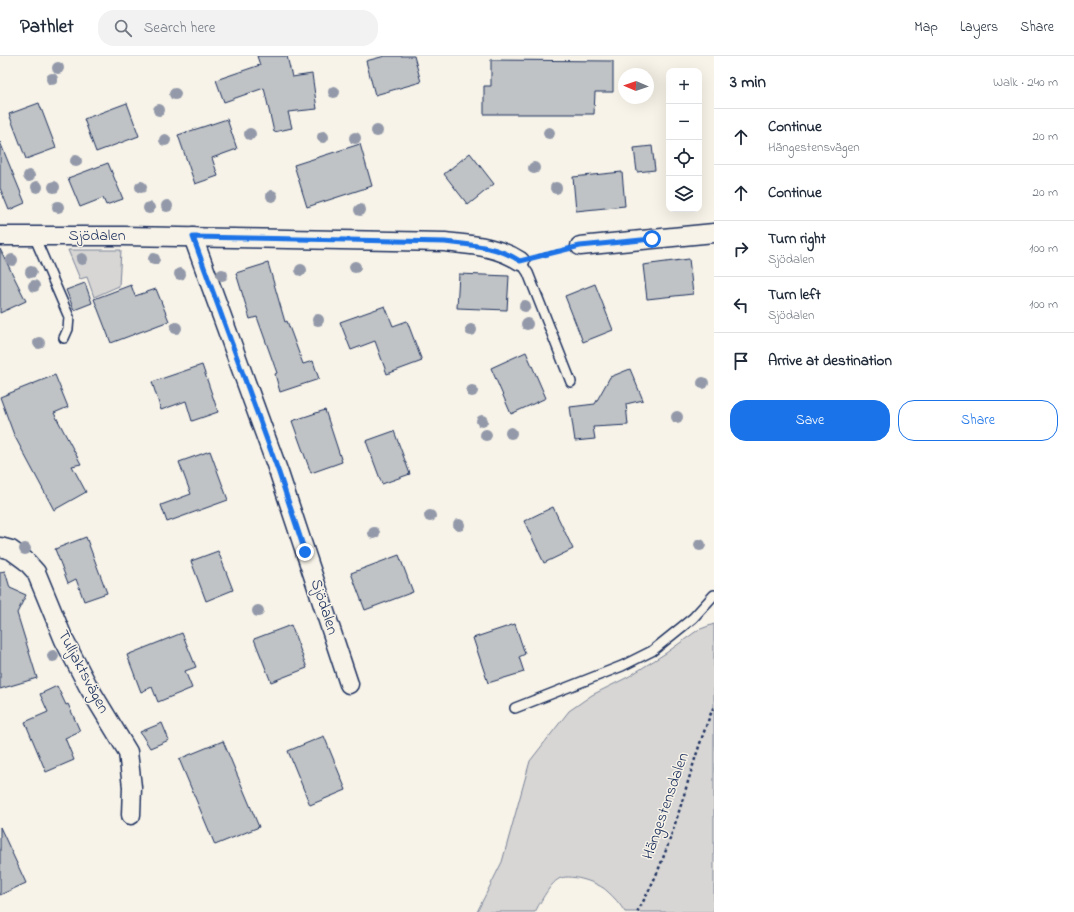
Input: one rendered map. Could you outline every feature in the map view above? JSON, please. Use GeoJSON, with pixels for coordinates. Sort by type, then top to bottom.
{"type":"FeatureCollection","features":[{"type":"Feature","properties":{"kind":"street"},"geometry":{"type":"LineString","coordinates":[[580,246],[714,232]]}},
{"type":"Feature","properties":{"kind":"street","name":"Sjödalen"},"geometry":{"type":"LineString","coordinates":[[0,236],[193,237],[445,242],[478,245],[492,248],[520,261]]}},
{"type":"Feature","properties":{"kind":"street","name":"Sjödalen"},"geometry":{"type":"LineString","coordinates":[[193,237],[279,473],[349,684]]}},
{"type":"Feature","properties":{"kind":"street","name":"Tulljaktsvägen"},"geometry":{"type":"LineString","coordinates":[[0,546],[11,550],[26,561],[36,572],[64,640],[88,686],[128,752],[132,787],[131,815]]}},
{"type":"Feature","properties":{"kind":"lane"},"geometry":{"type":"LineString","coordinates":[[34,236],[69,317],[68,329],[64,338]]}},
{"type":"Feature","properties":{"kind":"lane"},"geometry":{"type":"LineString","coordinates":[[520,261],[528,273],[571,382]]}},
{"type":"Feature","properties":{"kind":"lane"},"geometry":{"type":"LineString","coordinates":[[515,708],[622,666],[652,651],[693,618],[714,595]]}},
{"type":"Feature","properties":{"kind":"path"},"geometry":{"type":"LineString","coordinates":[[520,261],[580,246]]}},
{"type":"Feature","properties":{"kind":"path","name":"Hängestensdalen"},"geometry":{"type":"LineString","coordinates":[[637,912],[662,858],[679,814],[697,752],[714,706]]}},
{"type":"Feature","properties":{"kind":"shaded area"},"geometry":{"type":"Polygon","coordinates":[[[68,250],[121,250],[119,286],[94,297],[87,277],[80,279],[68,250]]]}},
{"type":"Feature","properties":{"kind":"shaded area"},"geometry":{"type":"Polygon","coordinates":[[[714,624],[714,912],[625,912],[610,893],[598,885],[578,878],[566,877],[553,883],[535,912],[477,912],[502,862],[530,761],[569,711],[592,695],[628,677],[666,653],[698,630],[714,624]]]}},
{"type":"Feature","properties":{"kind":"building"},"geometry":{"type":"Polygon","coordinates":[[[257,56],[287,56],[292,77],[312,74],[317,109],[288,112],[292,128],[274,132],[264,88],[224,102],[216,80],[260,65],[257,56]]]}},
{"type":"Feature","properties":{"kind":"building"},"geometry":{"type":"Polygon","coordinates":[[[385,56],[414,56],[421,82],[375,95],[366,61],[385,56]]]}},
{"type":"Feature","properties":{"kind":"building"},"geometry":{"type":"Polygon","coordinates":[[[491,60],[613,61],[613,92],[595,92],[594,114],[484,114],[484,86],[491,86],[491,60]]]}},
{"type":"Feature","properties":{"kind":"building"},"geometry":{"type":"Polygon","coordinates":[[[39,103],[56,148],[26,159],[9,114],[39,103]]]}},
{"type":"Feature","properties":{"kind":"building"},"geometry":{"type":"Polygon","coordinates":[[[127,103],[139,136],[96,152],[84,119],[127,103]]]}},
{"type":"Feature","properties":{"kind":"building"},"geometry":{"type":"Polygon","coordinates":[[[227,119],[237,149],[212,158],[218,176],[195,184],[178,135],[227,119]]]}},
{"type":"Feature","properties":{"kind":"building"},"geometry":{"type":"Polygon","coordinates":[[[0,142],[25,203],[9,210],[0,188],[0,142]]]}},
{"type":"Feature","properties":{"kind":"building"},"geometry":{"type":"Polygon","coordinates":[[[360,144],[372,186],[307,207],[294,165],[360,144]]]}},
{"type":"Feature","properties":{"kind":"building"},"geometry":{"type":"Polygon","coordinates":[[[652,146],[655,170],[637,172],[634,148],[652,146]]]}},
{"type":"Feature","properties":{"kind":"building"},"geometry":{"type":"Polygon","coordinates":[[[470,153],[494,184],[468,205],[444,174],[470,153]]]}},
{"type":"Feature","properties":{"kind":"building"},"geometry":{"type":"Polygon","coordinates":[[[108,163],[123,199],[106,205],[103,198],[80,207],[68,178],[108,163]]]}},
{"type":"Feature","properties":{"kind":"building"},"geometry":{"type":"Polygon","coordinates":[[[622,172],[625,206],[576,211],[573,177],[622,172]]]}},
{"type":"Feature","properties":{"kind":"building"},"geometry":{"type":"Polygon","coordinates":[[[0,249],[26,301],[0,313],[0,249]]]}},
{"type":"Feature","properties":{"kind":"building"},"geometry":{"type":"Polygon","coordinates":[[[689,259],[693,294],[647,299],[643,265],[689,259]]]}},
{"type":"Feature","properties":{"kind":"building"},"geometry":{"type":"Polygon","coordinates":[[[268,263],[285,322],[287,321],[303,364],[313,361],[319,379],[280,392],[275,374],[277,373],[257,317],[250,319],[236,273],[268,263]]]}},
{"type":"Feature","properties":{"kind":"building"},"geometry":{"type":"Polygon","coordinates":[[[459,274],[509,276],[507,310],[457,308],[459,274]]]}},
{"type":"Feature","properties":{"kind":"building"},"geometry":{"type":"Polygon","coordinates":[[[85,283],[92,303],[74,310],[66,290],[85,283]]]}},
{"type":"Feature","properties":{"kind":"building"},"geometry":{"type":"Polygon","coordinates":[[[595,284],[613,330],[583,342],[565,296],[595,284]]]}},
{"type":"Feature","properties":{"kind":"building"},"geometry":{"type":"Polygon","coordinates":[[[131,285],[135,296],[156,289],[169,321],[111,343],[94,299],[131,285]]]}},
{"type":"Feature","properties":{"kind":"building"},"geometry":{"type":"Polygon","coordinates":[[[385,306],[393,326],[407,321],[422,361],[387,374],[375,341],[351,350],[340,322],[385,306]]]}},
{"type":"Feature","properties":{"kind":"building"},"geometry":{"type":"Polygon","coordinates":[[[526,352],[546,398],[511,414],[491,368],[526,352]]]}},
{"type":"Feature","properties":{"kind":"building"},"geometry":{"type":"Polygon","coordinates":[[[202,365],[218,412],[192,421],[186,401],[161,410],[152,382],[202,365]]]}},
{"type":"Feature","properties":{"kind":"building"},"geometry":{"type":"Polygon","coordinates":[[[630,369],[643,400],[626,404],[628,425],[593,427],[595,439],[575,441],[570,407],[595,404],[610,377],[630,369]]]}},
{"type":"Feature","properties":{"kind":"building"},"geometry":{"type":"Polygon","coordinates":[[[55,375],[68,407],[54,413],[81,464],[72,466],[86,492],[54,510],[14,435],[0,397],[55,375]]]}},
{"type":"Feature","properties":{"kind":"building"},"geometry":{"type":"Polygon","coordinates":[[[325,410],[342,462],[311,473],[292,421],[325,410]]]}},
{"type":"Feature","properties":{"kind":"building"},"geometry":{"type":"Polygon","coordinates":[[[394,431],[410,474],[382,484],[366,441],[394,431]]]}},
{"type":"Feature","properties":{"kind":"building"},"geometry":{"type":"Polygon","coordinates":[[[210,451],[228,500],[167,522],[161,505],[191,494],[179,462],[210,451]]]}},
{"type":"Feature","properties":{"kind":"building"},"geometry":{"type":"Polygon","coordinates":[[[553,507],[573,549],[544,563],[524,521],[553,507]]]}},
{"type":"Feature","properties":{"kind":"building"},"geometry":{"type":"Polygon","coordinates":[[[86,537],[107,593],[84,601],[76,579],[68,583],[55,549],[86,537]]]}},
{"type":"Feature","properties":{"kind":"building"},"geometry":{"type":"Polygon","coordinates":[[[218,551],[233,590],[206,601],[191,561],[218,551]]]}},
{"type":"Feature","properties":{"kind":"building"},"geometry":{"type":"Polygon","coordinates":[[[399,555],[413,592],[365,610],[351,573],[399,555]]]}},
{"type":"Feature","properties":{"kind":"building"},"geometry":{"type":"Polygon","coordinates":[[[5,571],[10,588],[26,595],[17,613],[37,678],[0,689],[0,572],[5,571]]]}},
{"type":"Feature","properties":{"kind":"building"},"geometry":{"type":"Polygon","coordinates":[[[515,624],[525,654],[519,657],[524,672],[488,683],[473,638],[515,624]]]}},
{"type":"Feature","properties":{"kind":"building"},"geometry":{"type":"Polygon","coordinates":[[[291,625],[307,668],[271,682],[254,639],[291,625]]]}},
{"type":"Feature","properties":{"kind":"building"},"geometry":{"type":"Polygon","coordinates":[[[182,633],[196,667],[185,671],[192,688],[158,702],[152,687],[141,692],[127,655],[182,633]]]}},
{"type":"Feature","properties":{"kind":"building"},"geometry":{"type":"Polygon","coordinates":[[[57,686],[66,705],[68,704],[80,731],[65,738],[74,760],[46,772],[25,722],[48,712],[40,694],[57,686]]]}},
{"type":"Feature","properties":{"kind":"building"},"geometry":{"type":"Polygon","coordinates":[[[162,723],[169,740],[150,748],[140,732],[162,723]]]}},
{"type":"Feature","properties":{"kind":"building"},"geometry":{"type":"Polygon","coordinates":[[[324,736],[346,790],[310,805],[288,751],[324,736]]]}},
{"type":"Feature","properties":{"kind":"building"},"geometry":{"type":"Polygon","coordinates":[[[223,741],[259,827],[215,845],[179,759],[223,741]]]}},
{"type":"Feature","properties":{"kind":"building"},"geometry":{"type":"Polygon","coordinates":[[[0,827],[26,883],[0,895],[0,827]]]}},
{"type":"Feature","properties":{"kind":"route"},"geometry":{"type":"LineString","coordinates":[[305,552],[279,473],[193,237],[445,242],[478,245],[492,248],[520,261],[580,246],[652,239]]}}]}
